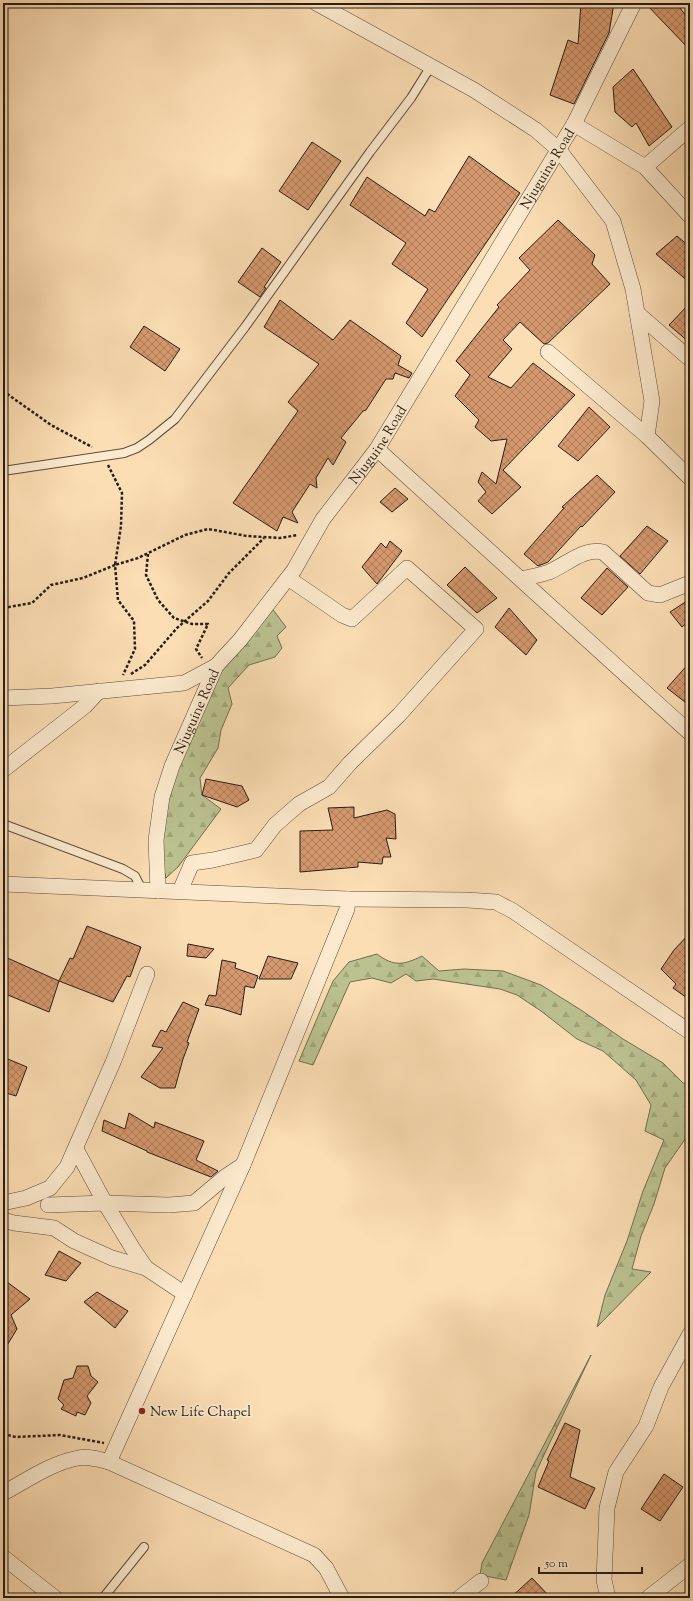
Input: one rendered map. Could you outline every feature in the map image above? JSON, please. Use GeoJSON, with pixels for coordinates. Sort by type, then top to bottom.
{"type":"FeatureCollection","features":[{"type":"Feature","properties":{"kind":"street"},"geometry":{"type":"LineString","coordinates":[[316,3],[474,90],[536,130],[559,150],[612,221],[633,289],[652,401],[647,436]]}},
{"type":"Feature","properties":{"kind":"street","name":"Njuguine Road"},"geometry":{"type":"LineString","coordinates":[[158,891],[156,840],[162,797],[172,766],[213,668],[240,640],[294,570],[323,519],[377,449],[574,124],[634,3]]}},
{"type":"Feature","properties":{"kind":"street"},"geometry":{"type":"LineString","coordinates":[[574,124],[645,167],[690,216]]}},
{"type":"Feature","properties":{"kind":"street"},"geometry":{"type":"LineString","coordinates":[[645,167],[690,128]]}},
{"type":"Feature","properties":{"kind":"street"},"geometry":{"type":"LineString","coordinates":[[637,314],[690,359]]}},
{"type":"Feature","properties":{"kind":"street"},"geometry":{"type":"LineString","coordinates":[[548,352],[647,436],[690,478]]}},
{"type":"Feature","properties":{"kind":"street"},"geometry":{"type":"LineString","coordinates":[[377,449],[690,733]]}},
{"type":"Feature","properties":{"kind":"street"},"geometry":{"type":"LineString","coordinates":[[521,579],[549,572],[595,550],[604,552],[648,593],[660,595],[690,583]]}},
{"type":"Feature","properties":{"kind":"street"},"geometry":{"type":"LineString","coordinates":[[180,891],[192,863],[213,860],[256,850],[275,826],[299,804],[329,787],[350,763],[399,715],[476,629],[407,568],[352,619],[342,615],[288,578]]}},
{"type":"Feature","properties":{"kind":"street"},"geometry":{"type":"LineString","coordinates":[[3,698],[52,696],[184,683],[213,668]]}},
{"type":"Feature","properties":{"kind":"street"},"geometry":{"type":"LineString","coordinates":[[3,770],[85,706],[99,691]]}},
{"type":"Feature","properties":{"kind":"street"},"geometry":{"type":"LineString","coordinates":[[3,884],[348,899],[467,900],[496,902],[513,911],[690,1032]]}},
{"type":"Feature","properties":{"kind":"street"},"geometry":{"type":"LineString","coordinates":[[109,1462],[243,1165],[347,910],[348,899]]}},
{"type":"Feature","properties":{"kind":"street"},"geometry":{"type":"LineString","coordinates":[[3,1203],[26,1198],[50,1188],[67,1167],[114,1060],[147,974]]}},
{"type":"Feature","properties":{"kind":"street"},"geometry":{"type":"LineString","coordinates":[[76,1149],[105,1203],[146,1268]]}},
{"type":"Feature","properties":{"kind":"street"},"geometry":{"type":"LineString","coordinates":[[48,1206],[105,1203],[169,1205],[194,1203],[225,1177],[243,1165]]}},
{"type":"Feature","properties":{"kind":"street"},"geometry":{"type":"LineString","coordinates":[[46,1227],[50,1188]]}},
{"type":"Feature","properties":{"kind":"street"},"geometry":{"type":"LineString","coordinates":[[3,1220],[14,1223],[54,1228],[74,1241],[112,1258],[146,1268],[185,1294]]}},
{"type":"Feature","properties":{"kind":"street"},"geometry":{"type":"LineString","coordinates":[[608,1598],[604,1580],[606,1508],[616,1472],[646,1426],[661,1387],[690,1334]]}},
{"type":"Feature","properties":{"kind":"street"},"geometry":{"type":"LineString","coordinates":[[3,1493],[62,1463],[78,1458],[94,1458],[109,1462],[314,1554],[326,1568],[342,1598]]}},
{"type":"Feature","properties":{"kind":"street"},"geometry":{"type":"LineString","coordinates":[[3,1557],[55,1598]]}},
{"type":"Feature","properties":{"kind":"street"},"geometry":{"type":"LineString","coordinates":[[648,1598],[690,1565]]}},
{"type":"Feature","properties":{"kind":"street"},"geometry":{"type":"LineString","coordinates":[[459,1598],[481,1581]]}},
{"type":"Feature","properties":{"kind":"lane"},"geometry":{"type":"LineString","coordinates":[[3,471],[124,453],[137,448],[175,419],[411,98],[430,66]]}},
{"type":"Feature","properties":{"kind":"lane"},"geometry":{"type":"LineString","coordinates":[[3,824],[124,869],[134,876],[142,890]]}},
{"type":"Feature","properties":{"kind":"lane"},"geometry":{"type":"LineString","coordinates":[[103,1598],[144,1547]]}},
{"type":"Feature","properties":{"kind":"path"},"geometry":{"type":"LineString","coordinates":[[3,391],[51,425],[106,456],[122,493],[121,526],[115,565],[118,600],[134,621],[135,649],[121,681],[145,665],[184,621],[208,601],[228,573],[264,537]]}},
{"type":"Feature","properties":{"kind":"path"},"geometry":{"type":"LineString","coordinates":[[3,608],[32,603],[51,585],[83,578],[115,565],[138,558],[185,535],[208,529],[247,536],[280,538],[316,531]]}},
{"type":"Feature","properties":{"kind":"path"},"geometry":{"type":"LineString","coordinates":[[148,553],[146,575],[158,600],[174,618],[192,624],[208,624],[196,648],[213,668]]}},
{"type":"Feature","properties":{"kind":"path"},"geometry":{"type":"LineString","coordinates":[[3,1434],[16,1437],[60,1435],[117,1444]]}},
{"type":"Feature","properties":{"kind":"green space"},"geometry":{"type":"Polygon","coordinates":[[[268,603],[286,627],[277,636],[282,648],[275,657],[249,665],[228,688],[232,704],[221,730],[218,748],[200,778],[202,795],[221,809],[178,867],[166,878],[156,840],[162,797],[216,666],[268,603]]]}},
{"type":"Feature","properties":{"kind":"green space"},"geometry":{"type":"Polygon","coordinates":[[[377,954],[394,963],[404,963],[422,956],[439,971],[464,969],[503,971],[541,985],[623,1039],[663,1063],[683,1083],[690,1085],[690,1132],[665,1168],[654,1204],[641,1236],[632,1269],[651,1272],[597,1327],[605,1295],[627,1241],[643,1191],[664,1140],[645,1131],[651,1105],[636,1080],[603,1051],[577,1039],[541,1011],[517,995],[500,989],[433,979],[416,981],[406,974],[391,983],[372,978],[350,982],[313,1065],[299,1061],[333,981],[349,962],[377,954]]]}},
{"type":"Feature","properties":{"kind":"green space"},"geometry":{"type":"Polygon","coordinates":[[[591,1355],[536,1472],[529,1515],[506,1580],[480,1575],[482,1563],[591,1355]]]}},
{"type":"Feature","properties":{"kind":"building"},"geometry":{"type":"Polygon","coordinates":[[[581,3],[614,3],[609,33],[574,104],[550,95],[568,40],[578,44],[581,3]]]}},
{"type":"Feature","properties":{"kind":"building"},"geometry":{"type":"Polygon","coordinates":[[[645,3],[676,3],[690,21],[690,50],[645,3]]]}},
{"type":"Feature","properties":{"kind":"building"},"geometry":{"type":"Polygon","coordinates":[[[633,69],[672,127],[649,146],[636,123],[632,127],[615,112],[613,87],[633,69]]]}},
{"type":"Feature","properties":{"kind":"building"},"geometry":{"type":"Polygon","coordinates":[[[312,142],[341,161],[308,210],[279,191],[312,142]]]}},
{"type":"Feature","properties":{"kind":"building"},"geometry":{"type":"Polygon","coordinates":[[[469,156],[520,193],[422,337],[406,323],[428,289],[392,264],[406,243],[350,205],[367,177],[425,216],[429,209],[435,212],[469,156]]]}},
{"type":"Feature","properties":{"kind":"building"},"geometry":{"type":"Polygon","coordinates":[[[558,220],[595,255],[592,264],[610,284],[548,343],[544,344],[520,322],[503,340],[512,349],[488,377],[511,388],[533,363],[575,395],[503,470],[521,487],[492,514],[478,501],[486,492],[478,482],[482,472],[496,484],[507,439],[491,441],[475,427],[479,420],[455,396],[470,375],[456,361],[499,307],[497,305],[530,270],[519,258],[558,220]]]}},
{"type":"Feature","properties":{"kind":"building"},"geometry":{"type":"Polygon","coordinates":[[[677,236],[690,247],[690,283],[656,254],[677,236]]]}},
{"type":"Feature","properties":{"kind":"building"},"geometry":{"type":"Polygon","coordinates":[[[262,248],[281,262],[264,287],[266,288],[260,297],[238,282],[262,248]]]}},
{"type":"Feature","properties":{"kind":"building"},"geometry":{"type":"Polygon","coordinates":[[[280,300],[333,340],[350,320],[401,356],[398,365],[412,373],[409,378],[395,373],[393,379],[386,379],[366,410],[363,411],[341,438],[346,442],[333,465],[328,458],[316,478],[317,488],[310,484],[292,512],[298,523],[283,517],[277,531],[233,503],[298,411],[288,402],[319,364],[264,327],[280,300]]]}},
{"type":"Feature","properties":{"kind":"building"},"geometry":{"type":"Polygon","coordinates":[[[690,303],[690,343],[669,325],[690,303]]]}},
{"type":"Feature","properties":{"kind":"building"},"geometry":{"type":"Polygon","coordinates":[[[144,326],[180,349],[165,371],[130,347],[144,326]]]}},
{"type":"Feature","properties":{"kind":"building"},"geometry":{"type":"Polygon","coordinates":[[[589,407],[610,427],[578,461],[558,446],[589,407]]]}},
{"type":"Feature","properties":{"kind":"building"},"geometry":{"type":"Polygon","coordinates":[[[597,475],[615,492],[548,562],[538,566],[524,554],[564,508],[562,507],[597,475]]]}},
{"type":"Feature","properties":{"kind":"building"},"geometry":{"type":"Polygon","coordinates":[[[395,488],[408,499],[392,512],[380,502],[395,488]]]}},
{"type":"Feature","properties":{"kind":"building"},"geometry":{"type":"Polygon","coordinates":[[[647,526],[668,541],[640,574],[620,556],[647,526]]]}},
{"type":"Feature","properties":{"kind":"building"},"geometry":{"type":"Polygon","coordinates":[[[390,541],[402,551],[377,584],[362,567],[381,543],[386,548],[390,541]]]}},
{"type":"Feature","properties":{"kind":"building"},"geometry":{"type":"Polygon","coordinates":[[[465,567],[497,598],[477,613],[447,585],[465,567]]]}},
{"type":"Feature","properties":{"kind":"building"},"geometry":{"type":"Polygon","coordinates":[[[607,568],[628,587],[602,615],[581,598],[607,568]]]}},
{"type":"Feature","properties":{"kind":"building"},"geometry":{"type":"Polygon","coordinates":[[[690,599],[690,620],[682,627],[670,612],[690,599]]]}},
{"type":"Feature","properties":{"kind":"building"},"geometry":{"type":"Polygon","coordinates":[[[509,608],[537,640],[526,655],[495,627],[509,608]]]}},
{"type":"Feature","properties":{"kind":"building"},"geometry":{"type":"Polygon","coordinates":[[[690,662],[690,706],[667,688],[690,662]]]}},
{"type":"Feature","properties":{"kind":"building"},"geometry":{"type":"Polygon","coordinates":[[[206,779],[242,786],[249,800],[237,807],[202,795],[206,779]]]}},
{"type":"Feature","properties":{"kind":"building"},"geometry":{"type":"Polygon","coordinates":[[[354,807],[354,818],[387,810],[395,814],[396,839],[386,838],[391,857],[383,857],[382,864],[358,862],[358,867],[300,872],[300,831],[333,830],[328,808],[354,807]]]}},
{"type":"Feature","properties":{"kind":"building"},"geometry":{"type":"Polygon","coordinates":[[[87,926],[141,947],[130,977],[127,976],[113,1002],[59,981],[70,958],[73,959],[87,926]]]}},
{"type":"Feature","properties":{"kind":"building"},"geometry":{"type":"Polygon","coordinates":[[[690,933],[690,1000],[673,988],[676,984],[661,969],[674,950],[690,933]]]}},
{"type":"Feature","properties":{"kind":"building"},"geometry":{"type":"Polygon","coordinates":[[[188,944],[214,949],[206,958],[187,956],[188,944]]]}},
{"type":"Feature","properties":{"kind":"building"},"geometry":{"type":"Polygon","coordinates":[[[3,956],[59,981],[49,1012],[3,993],[3,956]]]}},
{"type":"Feature","properties":{"kind":"building"},"geometry":{"type":"Polygon","coordinates":[[[268,956],[298,963],[291,979],[259,979],[268,956]]]}},
{"type":"Feature","properties":{"kind":"building"},"geometry":{"type":"Polygon","coordinates":[[[222,960],[236,963],[235,968],[258,976],[254,988],[245,986],[241,1015],[205,1005],[209,995],[216,996],[222,960]]]}},
{"type":"Feature","properties":{"kind":"building"},"geometry":{"type":"Polygon","coordinates":[[[183,1002],[199,1009],[187,1042],[189,1043],[175,1088],[160,1088],[141,1077],[163,1048],[152,1046],[161,1030],[166,1032],[183,1002]]]}},
{"type":"Feature","properties":{"kind":"building"},"geometry":{"type":"Polygon","coordinates":[[[3,1057],[27,1067],[16,1096],[3,1092],[3,1057]]]}},
{"type":"Feature","properties":{"kind":"building"},"geometry":{"type":"Polygon","coordinates":[[[129,1113],[154,1128],[155,1122],[204,1141],[196,1160],[218,1171],[211,1177],[147,1152],[102,1131],[104,1120],[125,1129],[129,1113]]]}},
{"type":"Feature","properties":{"kind":"building"},"geometry":{"type":"Polygon","coordinates":[[[59,1251],[81,1263],[66,1281],[45,1275],[59,1251]]]}},
{"type":"Feature","properties":{"kind":"building"},"geometry":{"type":"Polygon","coordinates":[[[3,1279],[30,1299],[11,1315],[17,1329],[3,1352],[3,1279]]]}},
{"type":"Feature","properties":{"kind":"building"},"geometry":{"type":"Polygon","coordinates":[[[97,1292],[128,1311],[115,1328],[84,1302],[97,1292]]]}},
{"type":"Feature","properties":{"kind":"building"},"geometry":{"type":"Polygon","coordinates":[[[77,1366],[88,1366],[91,1376],[98,1382],[87,1396],[91,1403],[85,1415],[77,1412],[76,1416],[61,1409],[64,1405],[58,1399],[64,1380],[73,1378],[77,1366]]]}},
{"type":"Feature","properties":{"kind":"building"},"geometry":{"type":"Polygon","coordinates":[[[565,1423],[580,1430],[570,1477],[595,1488],[585,1509],[538,1487],[549,1461],[547,1460],[565,1423]]]}},
{"type":"Feature","properties":{"kind":"building"},"geometry":{"type":"Polygon","coordinates":[[[664,1474],[683,1487],[660,1521],[641,1509],[664,1474]]]}},
{"type":"Feature","properties":{"kind":"building"},"geometry":{"type":"Polygon","coordinates":[[[532,1578],[551,1598],[510,1598],[532,1578]]]}},
{"type":"Feature","properties":{"kind":"place","name":"New Life Chapel"},"geometry":{"type":"Point","coordinates":[142,1411]}}]}
